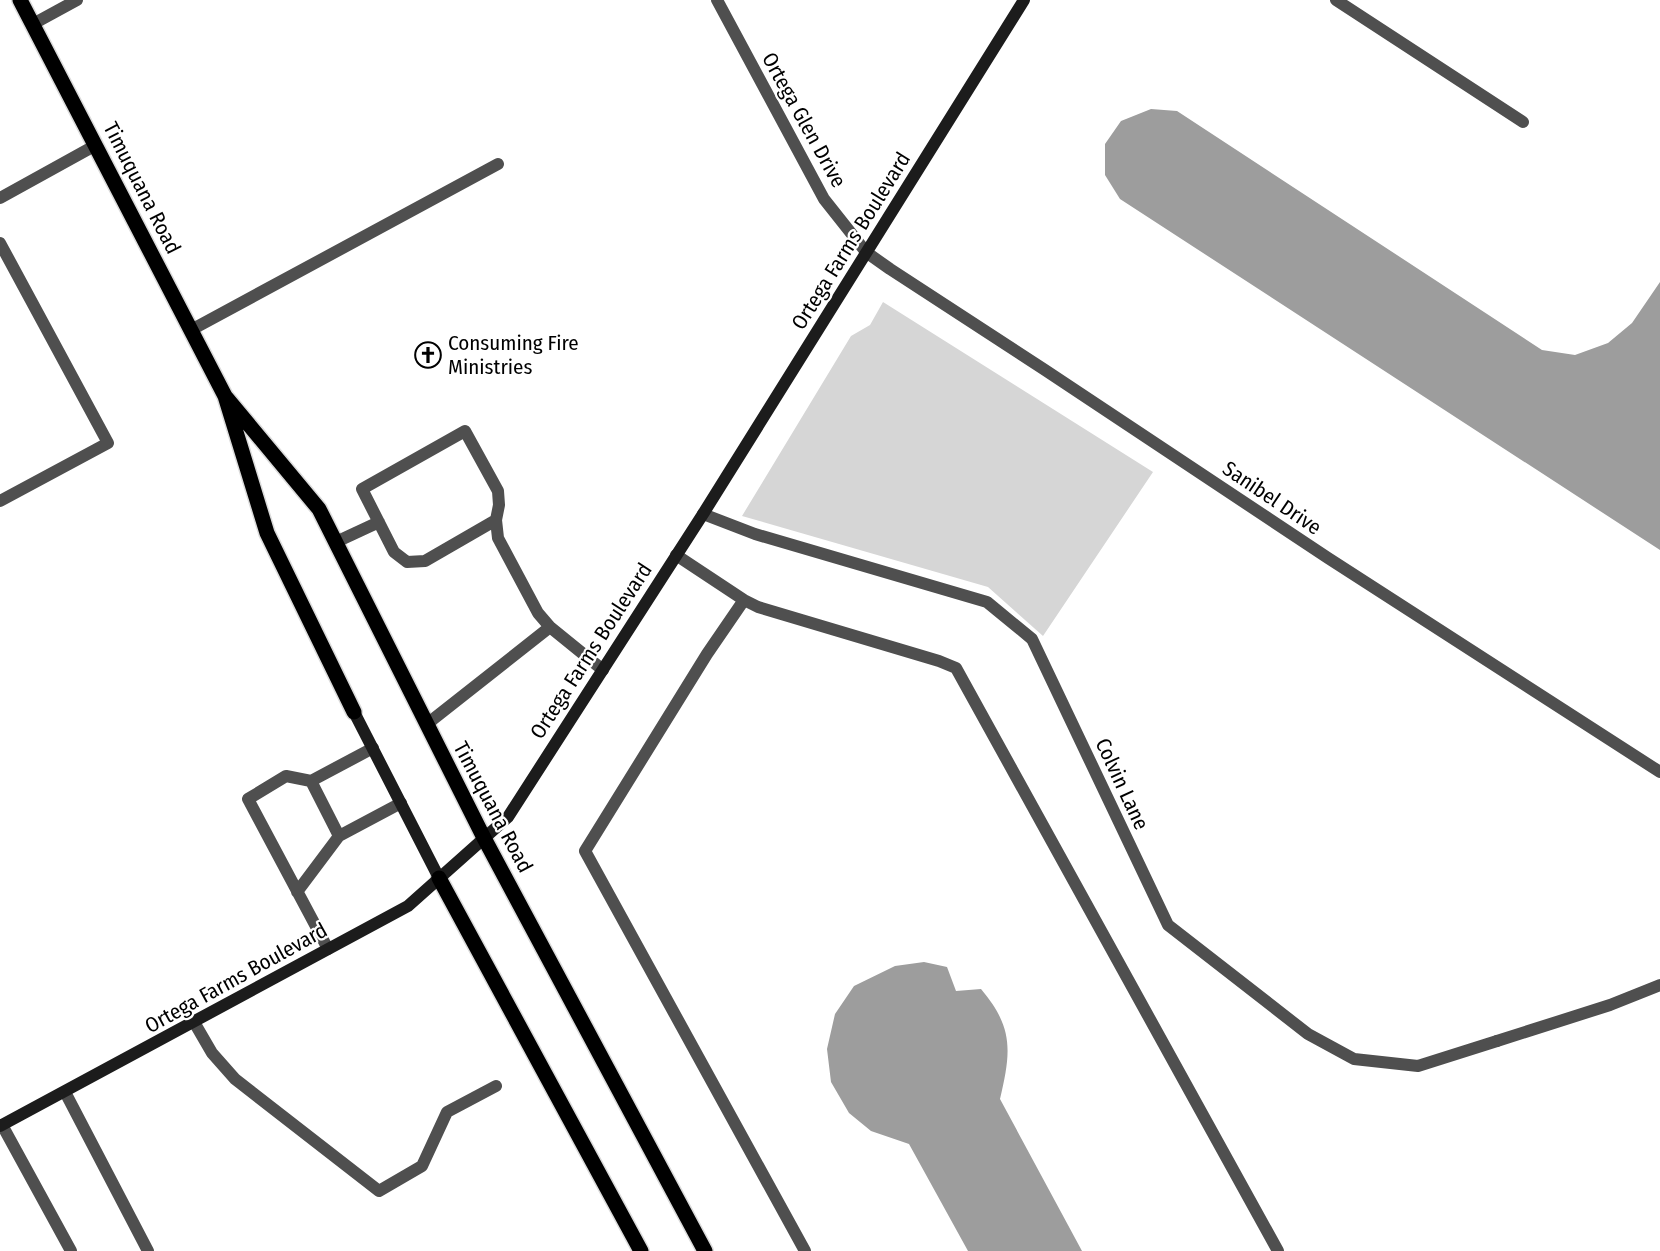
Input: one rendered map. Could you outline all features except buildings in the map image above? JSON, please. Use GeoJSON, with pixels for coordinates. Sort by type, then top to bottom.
{"type":"FeatureCollection","features":[{"type":"Feature","properties":{"kind":"main road","name":"Timuquana Road"},"geometry":{"type":"LineString","coordinates":[[20,0],[225,396],[267,533],[354,712]]}},
{"type":"Feature","properties":{"kind":"main road","name":"Timuquana Road"},"geometry":{"type":"LineString","coordinates":[[225,396],[319,508],[484,838],[705,1251]]}},
{"type":"Feature","properties":{"kind":"main road","name":"Timuquana Road"},"geometry":{"type":"LineString","coordinates":[[439,878],[641,1251]]}},
{"type":"Feature","properties":{"kind":"street"},"geometry":{"type":"LineString","coordinates":[[33,24],[77,0]]}},
{"type":"Feature","properties":{"kind":"street","name":"Ortega Glen Drive"},"geometry":{"type":"LineString","coordinates":[[717,0],[824,199],[866,252]]}},
{"type":"Feature","properties":{"kind":"street","name":"Ortega Farms Boulevard"},"geometry":{"type":"LineString","coordinates":[[1,1126],[408,906],[508,817],[704,514],[1024,0]]}},
{"type":"Feature","properties":{"kind":"street"},"geometry":{"type":"LineString","coordinates":[[1336,0],[1524,122]]}},
{"type":"Feature","properties":{"kind":"street"},"geometry":{"type":"LineString","coordinates":[[0,198],[96,145]]}},
{"type":"Feature","properties":{"kind":"street"},"geometry":{"type":"LineString","coordinates":[[191,330],[498,164]]}},
{"type":"Feature","properties":{"kind":"street"},"geometry":{"type":"LineString","coordinates":[[0,243],[108,442],[0,501]]}},
{"type":"Feature","properties":{"kind":"street","name":"Sanibel Drive"},"geometry":{"type":"LineString","coordinates":[[866,252],[1328,558],[1660,772]]}},
{"type":"Feature","properties":{"kind":"street"},"geometry":{"type":"LineString","coordinates":[[496,520],[425,561],[407,562],[394,552],[362,489],[465,431],[498,491],[499,505],[496,520],[498,538],[538,613],[550,627],[603,670]]}},
{"type":"Feature","properties":{"kind":"street","name":"Colvin Lane"},"geometry":{"type":"LineString","coordinates":[[704,514],[755,534],[987,602],[1032,639],[1168,925],[1308,1034],[1354,1059],[1418,1066],[1610,1005],[1660,985]]}},
{"type":"Feature","properties":{"kind":"street"},"geometry":{"type":"LineString","coordinates":[[336,542],[379,522]]}},
{"type":"Feature","properties":{"kind":"street"},"geometry":{"type":"LineString","coordinates":[[676,555],[758,607],[956,668],[1278,1251]]}},
{"type":"Feature","properties":{"kind":"street"},"geometry":{"type":"LineString","coordinates":[[744,600],[707,654],[585,851],[805,1251]]}},
{"type":"Feature","properties":{"kind":"street"},"geometry":{"type":"LineString","coordinates":[[426,724],[550,627]]}},
{"type":"Feature","properties":{"kind":"street","name":"Timuquana Road"},"geometry":{"type":"LineString","coordinates":[[354,712],[439,878]]}},
{"type":"Feature","properties":{"kind":"street"},"geometry":{"type":"LineString","coordinates":[[328,949],[248,799],[286,776],[311,781],[373,748]]}},
{"type":"Feature","properties":{"kind":"street"},"geometry":{"type":"LineString","coordinates":[[311,781],[339,836]]}},
{"type":"Feature","properties":{"kind":"street"},"geometry":{"type":"LineString","coordinates":[[297,892],[339,836],[400,803]]}},
{"type":"Feature","properties":{"kind":"street"},"geometry":{"type":"LineString","coordinates":[[194,1022],[212,1053],[235,1079],[379,1191],[422,1166],[447,1112],[496,1086]]}},
{"type":"Feature","properties":{"kind":"street"},"geometry":{"type":"LineString","coordinates":[[65,1092],[148,1251]]}},
{"type":"Feature","properties":{"kind":"street"},"geometry":{"type":"LineString","coordinates":[[1,1126],[71,1251]]}},
{"type":"Feature","properties":{"kind":"shaded area"},"geometry":{"type":"Polygon","coordinates":[[[1151,109],[1177,111],[1542,350],[1575,355],[1608,343],[1632,323],[1660,282],[1660,550],[1120,199],[1105,175],[1105,144],[1121,121],[1151,109]]]}},
{"type":"Feature","properties":{"kind":"shaded area"},"geometry":{"type":"Polygon","coordinates":[[[883,302],[1153,472],[1043,636],[988,587],[742,516],[851,336],[870,325],[883,302]]]}},
{"type":"Feature","properties":{"kind":"shaded area"},"geometry":{"type":"Polygon","coordinates":[[[924,962],[947,967],[956,991],[981,989],[992,1003],[1007,1041],[1008,1054],[1000,1099],[1082,1251],[968,1251],[909,1144],[871,1131],[849,1113],[831,1082],[827,1049],[835,1014],[854,986],[895,966],[924,962]]]}},
{"type":"Feature","properties":{"kind":"place","name":"Consuming Fire Ministries"},"geometry":{"type":"Point","coordinates":[428,355]}}]}
